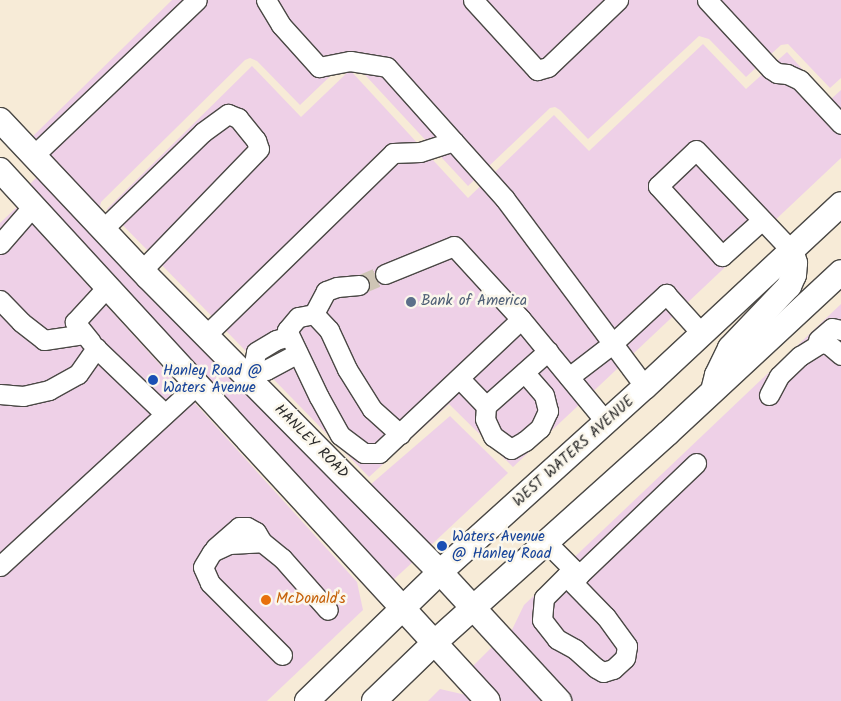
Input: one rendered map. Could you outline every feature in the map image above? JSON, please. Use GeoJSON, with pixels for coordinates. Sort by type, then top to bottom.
{"type":"FeatureCollection","features":[{"type":"Feature","properties":{"kind":"main road","name":"HANLEY ROAD"},"geometry":{"type":"LineString","coordinates":[[0,120],[206,335],[250,373],[440,572],[559,701]]}},
{"type":"Feature","properties":{"kind":"main road"},"geometry":{"type":"LineString","coordinates":[[0,154],[30,152]]}},
{"type":"Feature","properties":{"kind":"main road"},"geometry":{"type":"LineString","coordinates":[[0,170],[488,701]]}},
{"type":"Feature","properties":{"kind":"main road","name":"WEST WATERS AVENUE"},"geometry":{"type":"LineString","coordinates":[[307,701],[440,572],[645,387],[841,204]]}},
{"type":"Feature","properties":{"kind":"main road"},"geometry":{"type":"LineString","coordinates":[[713,391],[717,374],[730,348],[789,286],[794,275],[795,262],[791,250]]}},
{"type":"Feature","properties":{"kind":"main road"},"geometry":{"type":"LineString","coordinates":[[374,701],[434,643],[713,391],[841,272]]}},
{"type":"Feature","properties":{"kind":"lane"},"geometry":{"type":"LineString","coordinates":[[30,152],[197,0]]}},
{"type":"Feature","properties":{"kind":"lane"},"geometry":{"type":"LineString","coordinates":[[266,0],[281,25],[319,67],[350,61],[388,67],[505,199],[645,387]]}},
{"type":"Feature","properties":{"kind":"lane"},"geometry":{"type":"LineString","coordinates":[[473,0],[537,70],[548,66],[618,0]]}},
{"type":"Feature","properties":{"kind":"lane"},"geometry":{"type":"LineString","coordinates":[[707,0],[771,69],[777,73],[788,74],[800,80],[841,124]]}},
{"type":"Feature","properties":{"kind":"lane"},"geometry":{"type":"LineString","coordinates":[[103,229],[203,132],[228,114],[238,118],[256,140],[260,149],[142,270]]}},
{"type":"Feature","properties":{"kind":"lane"},"geometry":{"type":"LineString","coordinates":[[206,335],[392,153],[420,152],[453,141]]}},
{"type":"Feature","properties":{"kind":"lane"},"geometry":{"type":"LineString","coordinates":[[762,220],[722,256],[658,186],[696,150],[791,250]]}},
{"type":"Feature","properties":{"kind":"lane"},"geometry":{"type":"LineString","coordinates":[[0,244],[33,206]]}},
{"type":"Feature","properties":{"kind":"lane"},"geometry":{"type":"LineString","coordinates":[[385,274],[454,246],[548,351],[606,422]]}},
{"type":"Feature","properties":{"kind":"lane"},"geometry":{"type":"LineString","coordinates":[[314,314],[326,291],[338,287],[359,285]]}},
{"type":"Feature","properties":{"kind":"lane"},"geometry":{"type":"LineString","coordinates":[[107,287],[74,322],[90,341],[166,414]]}},
{"type":"Feature","properties":{"kind":"lane"},"geometry":{"type":"LineString","coordinates":[[569,377],[612,344],[666,294],[702,334]]}},
{"type":"Feature","properties":{"kind":"lane"},"geometry":{"type":"LineString","coordinates":[[0,300],[21,322],[44,340],[90,341]]}},
{"type":"Feature","properties":{"kind":"lane"},"geometry":{"type":"LineString","coordinates":[[314,314],[298,317],[287,330],[289,336],[340,435],[364,453],[379,453],[520,319]]}},
{"type":"Feature","properties":{"kind":"lane"},"geometry":{"type":"LineString","coordinates":[[314,314],[329,330],[347,369],[372,409],[400,434]]}},
{"type":"Feature","properties":{"kind":"lane"},"geometry":{"type":"LineString","coordinates":[[769,395],[779,376],[800,356],[835,332]]}},
{"type":"Feature","properties":{"kind":"lane"},"geometry":{"type":"LineString","coordinates":[[289,336],[276,340],[256,352],[250,373],[266,370],[298,353]]}},
{"type":"Feature","properties":{"kind":"lane"},"geometry":{"type":"LineString","coordinates":[[0,394],[23,396],[49,390],[78,374],[90,341]]}},
{"type":"Feature","properties":{"kind":"lane"},"geometry":{"type":"LineString","coordinates":[[800,356],[821,343],[828,344],[841,355]]}},
{"type":"Feature","properties":{"kind":"lane"},"geometry":{"type":"LineString","coordinates":[[524,372],[544,395],[548,411],[540,428],[525,441],[511,448],[493,436],[485,419],[486,406],[524,372],[548,351]]}},
{"type":"Feature","properties":{"kind":"lane"},"geometry":{"type":"LineString","coordinates":[[458,378],[486,406]]}},
{"type":"Feature","properties":{"kind":"lane"},"geometry":{"type":"LineString","coordinates":[[0,566],[197,385]]}},
{"type":"Feature","properties":{"kind":"lane"},"geometry":{"type":"LineString","coordinates":[[546,542],[573,574],[627,646],[625,658],[612,669],[603,672],[575,649],[557,639],[542,620],[544,598],[573,574],[696,463]]}},
{"type":"Feature","properties":{"kind":"lane"},"geometry":{"type":"LineString","coordinates":[[282,656],[210,583],[203,567],[212,552],[229,544],[262,542],[282,558],[328,610]]}},
{"type":"Feature","properties":{"kind":"shaded area"},"geometry":{"type":"Polygon","coordinates":[[[172,0],[841,0],[841,78],[830,88],[788,44],[781,45],[746,77],[709,39],[699,36],[588,139],[560,110],[555,107],[550,108],[468,186],[354,63],[344,63],[300,105],[257,61],[250,58],[245,60],[101,202],[99,212],[35,144],[32,137],[172,0]]]}},
{"type":"Feature","properties":{"kind":"shaded area"},"geometry":{"type":"Polygon","coordinates":[[[703,44],[746,89],[787,52],[830,100],[841,90],[841,158],[513,467],[449,404],[369,477],[107,209],[252,66],[301,117],[350,70],[468,198],[554,115],[589,151],[703,44]]]}},
{"type":"Feature","properties":{"kind":"shaded area"},"geometry":{"type":"Polygon","coordinates":[[[39,175],[415,560],[391,582],[28,186],[39,175]]]}},
{"type":"Feature","properties":{"kind":"shaded area"},"geometry":{"type":"Polygon","coordinates":[[[17,207],[357,582],[363,610],[267,701],[0,701],[0,223],[17,207]]]}},
{"type":"Feature","properties":{"kind":"shaded area"},"geometry":{"type":"Polygon","coordinates":[[[841,304],[841,701],[570,701],[509,636],[524,605],[841,304]]]}},
{"type":"Feature","properties":{"kind":"shaded area"},"geometry":{"type":"Polygon","coordinates":[[[450,416],[508,473],[429,547],[370,485],[450,416]]]}},
{"type":"Feature","properties":{"kind":"shaded area"},"geometry":{"type":"Polygon","coordinates":[[[494,645],[546,701],[501,701],[471,668],[494,645]]]}},
{"type":"Feature","properties":{"kind":"shaded area"},"geometry":{"type":"Polygon","coordinates":[[[440,689],[466,695],[471,701],[428,701],[440,689]]]}},
{"type":"Feature","properties":{"kind":"tunnel"},"geometry":{"type":"LineString","coordinates":[[359,285],[385,274]]}},
{"type":"Feature","properties":{"kind":"place","name":"Bank of America"},"geometry":{"type":"Point","coordinates":[411,302]}},
{"type":"Feature","properties":{"kind":"place","name":"Hanley Road @ Waters Avenue"},"geometry":{"type":"Point","coordinates":[153,380]}},
{"type":"Feature","properties":{"kind":"place","name":"Waters Avenue @ Hanley Road"},"geometry":{"type":"Point","coordinates":[442,546]}},
{"type":"Feature","properties":{"kind":"place","name":"McDonald's"},"geometry":{"type":"Point","coordinates":[266,600]}}]}
